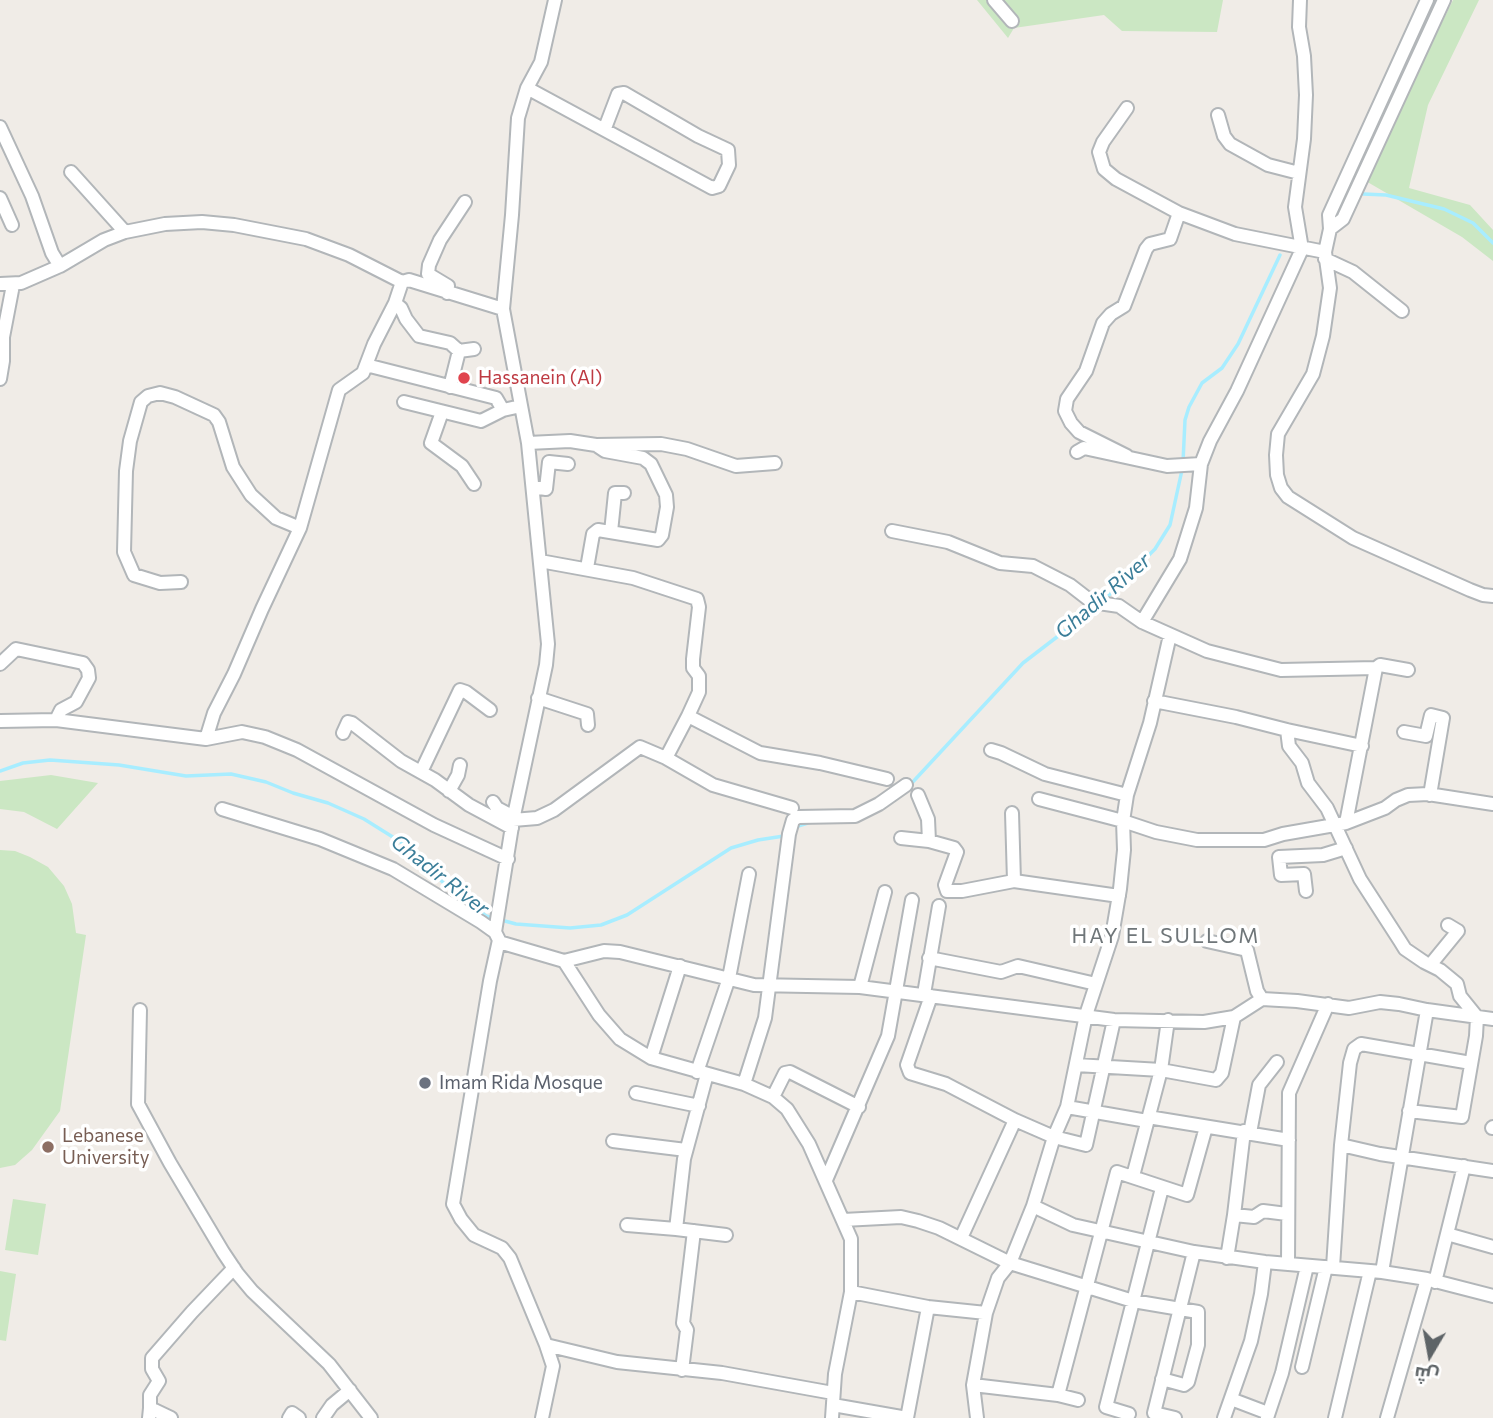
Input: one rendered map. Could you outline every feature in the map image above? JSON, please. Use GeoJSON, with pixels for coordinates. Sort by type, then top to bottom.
{"type":"FeatureCollection","features":[{"type":"Feature","properties":{"kind":"street"},"geometry":{"type":"LineString","coordinates":[[542,1418],[553,1366],[510,1258],[502,1248],[474,1235],[453,1204],[513,821],[546,665],[548,644],[528,443],[503,309],[518,118],[527,88],[541,62],[555,0]]}},
{"type":"Feature","properties":{"kind":"street"},"geometry":{"type":"LineString","coordinates":[[993,0],[1012,21]]}},
{"type":"Feature","properties":{"kind":"street"},"geometry":{"type":"LineString","coordinates":[[1142,622],[1180,559],[1196,508],[1190,466],[1302,249],[1295,207],[1306,95],[1299,27],[1300,0]]}},
{"type":"Feature","properties":{"kind":"street"},"geometry":{"type":"LineString","coordinates":[[1427,0],[1329,215],[1330,229],[1325,256],[1330,288],[1318,356],[1310,381],[1281,428],[1276,442],[1277,475],[1281,488],[1300,506],[1353,538],[1470,590],[1493,596]]}},
{"type":"Feature","properties":{"kind":"street"},"geometry":{"type":"LineString","coordinates":[[1330,229],[1343,219],[1444,0]]}},
{"type":"Feature","properties":{"kind":"street"},"geometry":{"type":"LineString","coordinates":[[527,88],[712,188],[719,186],[729,165],[728,150],[698,136],[624,93],[618,94],[605,128]]}},
{"type":"Feature","properties":{"kind":"street"},"geometry":{"type":"LineString","coordinates":[[1127,108],[1099,152],[1104,169],[1116,179],[1179,213],[1235,234],[1325,256],[1353,272],[1402,311]]}},
{"type":"Feature","properties":{"kind":"street"},"geometry":{"type":"LineString","coordinates":[[1218,116],[1224,136],[1230,144],[1268,165],[1299,173]]}},
{"type":"Feature","properties":{"kind":"street"},"geometry":{"type":"LineString","coordinates":[[0,127],[32,196],[52,253],[60,266]]}},
{"type":"Feature","properties":{"kind":"street"},"geometry":{"type":"LineString","coordinates":[[71,173],[125,232]]}},
{"type":"Feature","properties":{"kind":"street"},"geometry":{"type":"LineString","coordinates":[[0,198],[12,225]]}},
{"type":"Feature","properties":{"kind":"street"},"geometry":{"type":"LineString","coordinates":[[447,293],[448,286],[428,274],[429,265],[440,240],[465,202]]}},
{"type":"Feature","properties":{"kind":"street"},"geometry":{"type":"LineString","coordinates":[[1127,456],[1079,432],[1065,411],[1067,399],[1086,372],[1103,323],[1124,306],[1146,249],[1150,244],[1170,239],[1179,213]]}},
{"type":"Feature","properties":{"kind":"street"},"geometry":{"type":"LineString","coordinates":[[0,379],[6,285],[60,266],[104,240],[125,232],[180,222],[218,223],[306,239],[332,248],[402,282],[409,281],[503,309]]}},
{"type":"Feature","properties":{"kind":"street"},"geometry":{"type":"LineString","coordinates":[[206,739],[214,713],[300,527],[339,390],[363,373],[402,282]]}},
{"type":"Feature","properties":{"kind":"street"},"geometry":{"type":"LineString","coordinates":[[394,303],[401,308],[406,320],[419,336],[450,343],[459,351],[474,349]]}},
{"type":"Feature","properties":{"kind":"street"},"geometry":{"type":"LineString","coordinates":[[450,387],[459,351]]}},
{"type":"Feature","properties":{"kind":"street"},"geometry":{"type":"LineString","coordinates":[[366,365],[496,398],[503,410]]}},
{"type":"Feature","properties":{"kind":"street"},"geometry":{"type":"LineString","coordinates":[[181,582],[160,583],[134,575],[124,552],[122,537],[130,441],[141,402],[148,396],[160,393],[175,397],[214,415],[219,422],[233,467],[251,495],[276,519],[300,527]]}},
{"type":"Feature","properties":{"kind":"street"},"geometry":{"type":"LineString","coordinates":[[404,402],[481,421],[503,410],[521,406]]}},
{"type":"Feature","properties":{"kind":"street"},"geometry":{"type":"LineString","coordinates":[[442,412],[430,443],[462,466],[474,484]]}},
{"type":"Feature","properties":{"kind":"street"},"geometry":{"type":"LineString","coordinates":[[528,443],[661,444],[687,449],[736,466],[775,463]]}},
{"type":"Feature","properties":{"kind":"street"},"geometry":{"type":"LineString","coordinates":[[587,568],[593,534],[598,530],[658,540],[662,535],[667,501],[648,460],[605,451],[596,445]]}},
{"type":"Feature","properties":{"kind":"street"},"geometry":{"type":"LineString","coordinates":[[1077,452],[1084,448],[1190,466]]}},
{"type":"Feature","properties":{"kind":"street"},"geometry":{"type":"LineString","coordinates":[[533,487],[546,489],[549,463],[568,464]]}},
{"type":"Feature","properties":{"kind":"street"},"geometry":{"type":"LineString","coordinates":[[611,532],[615,493],[624,493]]}},
{"type":"Feature","properties":{"kind":"street"},"geometry":{"type":"LineString","coordinates":[[892,531],[948,542],[1000,563],[1032,566],[1070,585],[1096,603],[1119,606],[1142,622],[1207,651],[1281,670],[1376,668]]}},
{"type":"Feature","properties":{"kind":"street"},"geometry":{"type":"LineString","coordinates":[[540,561],[633,578],[697,599],[699,607],[693,668],[699,676],[699,692],[666,758]]}},
{"type":"Feature","properties":{"kind":"street"},"geometry":{"type":"LineString","coordinates":[[977,1418],[974,1385],[986,1313],[998,1278],[1010,1263],[1033,1206],[1054,1137],[1067,1107],[1086,1015],[1112,936],[1124,850],[1123,821],[1127,795],[1150,723],[1170,635]]}},
{"type":"Feature","properties":{"kind":"street"},"geometry":{"type":"LineString","coordinates":[[1,660],[16,649],[83,663],[89,678],[76,702],[61,710],[55,720]]}},
{"type":"Feature","properties":{"kind":"street"},"geometry":{"type":"LineString","coordinates":[[1409,670],[1380,664],[1376,668],[1362,746],[1341,823],[1346,848],[1360,879],[1405,949],[1457,984],[1460,996],[1477,1017],[1476,1037],[1461,1117],[1409,1111]]}},
{"type":"Feature","properties":{"kind":"street"},"geometry":{"type":"LineString","coordinates":[[421,772],[460,690],[490,710]]}},
{"type":"Feature","properties":{"kind":"street"},"geometry":{"type":"LineString","coordinates":[[538,698],[587,714],[588,725]]}},
{"type":"Feature","properties":{"kind":"street"},"geometry":{"type":"LineString","coordinates":[[1154,701],[1362,746]]}},
{"type":"Feature","properties":{"kind":"street"},"geometry":{"type":"LineString","coordinates":[[688,716],[761,753],[820,763],[887,779]]}},
{"type":"Feature","properties":{"kind":"street"},"geometry":{"type":"LineString","coordinates":[[1404,732],[1426,736],[1431,716],[1443,718],[1430,794]]}},
{"type":"Feature","properties":{"kind":"street"},"geometry":{"type":"LineString","coordinates":[[0,721],[55,720],[206,739],[242,732],[265,737],[297,750],[422,819],[508,859]]}},
{"type":"Feature","properties":{"kind":"street"},"geometry":{"type":"LineString","coordinates":[[343,733],[348,722],[352,723],[401,761],[469,805],[513,821],[537,818],[554,810],[640,747],[666,758],[713,785],[792,808]]}},
{"type":"Feature","properties":{"kind":"street"},"geometry":{"type":"LineString","coordinates":[[1287,730],[1289,746],[1301,764],[1308,783],[1341,823]]}},
{"type":"Feature","properties":{"kind":"street"},"geometry":{"type":"LineString","coordinates":[[991,750],[1001,752],[1045,774],[1127,795]]}},
{"type":"Feature","properties":{"kind":"street"},"geometry":{"type":"LineString","coordinates":[[449,790],[458,775],[460,765]]}},
{"type":"Feature","properties":{"kind":"street"},"geometry":{"type":"LineString","coordinates":[[744,1084],[765,1018],[793,820],[798,817],[855,816],[879,804],[906,785]]}},
{"type":"Feature","properties":{"kind":"street"},"geometry":{"type":"LineString","coordinates":[[1039,799],[1156,832],[1197,840],[1264,840],[1341,823],[1385,808],[1408,795],[1430,794],[1493,804]]}},
{"type":"Feature","properties":{"kind":"street"},"geometry":{"type":"LineString","coordinates":[[918,795],[928,819],[929,841]]}},
{"type":"Feature","properties":{"kind":"street"},"geometry":{"type":"LineString","coordinates":[[493,803],[513,821]]}},
{"type":"Feature","properties":{"kind":"street"},"geometry":{"type":"LineString","coordinates":[[222,809],[320,839],[393,869],[497,929],[564,961],[599,1015],[620,1039],[651,1058],[744,1084],[773,1097],[787,1109],[810,1144],[851,1238],[851,1292],[835,1374],[833,1405]]}},
{"type":"Feature","properties":{"kind":"street"},"geometry":{"type":"LineString","coordinates":[[1012,813],[1014,880]]}},
{"type":"Feature","properties":{"kind":"street"},"geometry":{"type":"LineString","coordinates":[[901,838],[929,841],[954,848],[957,858],[945,886],[947,891],[962,891],[1014,880],[1119,896]]}},
{"type":"Feature","properties":{"kind":"street"},"geometry":{"type":"LineString","coordinates":[[1306,891],[1304,874],[1281,874],[1279,857],[1323,855],[1346,848]]}},
{"type":"Feature","properties":{"kind":"street"},"geometry":{"type":"LineString","coordinates":[[676,1229],[686,1150],[699,1106],[702,1073],[729,978],[749,874]]}},
{"type":"Feature","properties":{"kind":"street"},"geometry":{"type":"LineString","coordinates":[[860,987],[885,892]]}},
{"type":"Feature","properties":{"kind":"street"},"geometry":{"type":"LineString","coordinates":[[826,1180],[888,1036],[898,992],[912,900]]}},
{"type":"Feature","properties":{"kind":"street"},"geometry":{"type":"LineString","coordinates":[[939,906],[929,958],[927,995],[907,1065],[912,1074],[946,1084],[1054,1137],[1086,1145],[1114,1020]]}},
{"type":"Feature","properties":{"kind":"street"},"geometry":{"type":"LineString","coordinates":[[1431,964],[1458,931],[1448,925]]}},
{"type":"Feature","properties":{"kind":"street"},"geometry":{"type":"LineString","coordinates":[[1207,941],[1247,950],[1262,999]]}},
{"type":"Feature","properties":{"kind":"street"},"geometry":{"type":"LineString","coordinates":[[564,961],[604,951],[633,954],[770,986],[860,987],[1114,1020],[1204,1021],[1234,1017],[1262,999],[1349,1008],[1380,1002],[1493,1019]]}},
{"type":"Feature","properties":{"kind":"street"},"geometry":{"type":"LineString","coordinates":[[929,958],[1001,972],[1018,966],[1096,984]]}},
{"type":"Feature","properties":{"kind":"street"},"geometry":{"type":"LineString","coordinates":[[651,1058],[680,966]]}},
{"type":"Feature","properties":{"kind":"street"},"geometry":{"type":"LineString","coordinates":[[1288,1264],[1290,1089],[1328,1004]]}},
{"type":"Feature","properties":{"kind":"street"},"geometry":{"type":"LineString","coordinates":[[139,1010],[138,1104],[196,1208],[252,1291],[329,1364],[370,1418]]}},
{"type":"Feature","properties":{"kind":"street"},"geometry":{"type":"LineString","coordinates":[[1335,1418],[1376,1272],[1427,1010]]}},
{"type":"Feature","properties":{"kind":"street"},"geometry":{"type":"LineString","coordinates":[[1076,1065],[1161,1070],[1216,1080],[1222,1073],[1234,1017]]}},
{"type":"Feature","properties":{"kind":"street"},"geometry":{"type":"LineString","coordinates":[[1133,1175],[1161,1070],[1168,1020]]}},
{"type":"Feature","properties":{"kind":"street"},"geometry":{"type":"LineString","coordinates":[[1302,1367],[1329,1267],[1346,1085],[1354,1049],[1361,1044],[1471,1063]]}},
{"type":"Feature","properties":{"kind":"street"},"geometry":{"type":"LineString","coordinates":[[1227,1258],[1247,1132],[1259,1085],[1277,1062]]}},
{"type":"Feature","properties":{"kind":"street"},"geometry":{"type":"LineString","coordinates":[[773,1097],[785,1073],[790,1072],[859,1107]]}},
{"type":"Feature","properties":{"kind":"street"},"geometry":{"type":"LineString","coordinates":[[636,1093],[699,1106]]}},
{"type":"Feature","properties":{"kind":"street"},"geometry":{"type":"LineString","coordinates":[[1067,1107],[1289,1140]]}},
{"type":"Feature","properties":{"kind":"street"},"geometry":{"type":"LineString","coordinates":[[961,1238],[1015,1120]]}},
{"type":"Feature","properties":{"kind":"street"},"geometry":{"type":"LineString","coordinates":[[1058,1395],[1117,1172],[1133,1175],[1162,1188],[1187,1195],[1206,1126]]}},
{"type":"Feature","properties":{"kind":"street"},"geometry":{"type":"LineString","coordinates":[[612,1141],[686,1150]]}},
{"type":"Feature","properties":{"kind":"street"},"geometry":{"type":"LineString","coordinates":[[1341,1145],[1493,1171]]}},
{"type":"Feature","properties":{"kind":"street"},"geometry":{"type":"LineString","coordinates":[[1387,1418],[1447,1234],[1464,1167]]}},
{"type":"Feature","properties":{"kind":"street"},"geometry":{"type":"LineString","coordinates":[[1129,1414],[1106,1407],[1162,1188]]}},
{"type":"Feature","properties":{"kind":"street"},"geometry":{"type":"LineString","coordinates":[[1033,1206],[1073,1225],[1194,1252],[1227,1258],[1376,1272],[1431,1281],[1493,1296]]}},
{"type":"Feature","properties":{"kind":"street"},"geometry":{"type":"LineString","coordinates":[[1234,1216],[1254,1217],[1263,1212],[1287,1214]]}},
{"type":"Feature","properties":{"kind":"street"},"geometry":{"type":"LineString","coordinates":[[843,1220],[901,1217],[939,1228],[1010,1263],[1133,1301],[1198,1312],[1197,1353],[1188,1382],[1184,1385],[1162,1379]]}},
{"type":"Feature","properties":{"kind":"street"},"geometry":{"type":"LineString","coordinates":[[627,1225],[726,1235]]}},
{"type":"Feature","properties":{"kind":"street"},"geometry":{"type":"LineString","coordinates":[[682,1370],[687,1330],[683,1323],[694,1231]]}},
{"type":"Feature","properties":{"kind":"street"},"geometry":{"type":"LineString","coordinates":[[1447,1234],[1493,1247]]}},
{"type":"Feature","properties":{"kind":"street"},"geometry":{"type":"LineString","coordinates":[[1175,1418],[1154,1413],[1194,1252]]}},
{"type":"Feature","properties":{"kind":"street"},"geometry":{"type":"LineString","coordinates":[[1224,1418],[1256,1320],[1265,1262]]}},
{"type":"Feature","properties":{"kind":"street"},"geometry":{"type":"LineString","coordinates":[[1231,1399],[1268,1415],[1282,1373],[1307,1266]]}},
{"type":"Feature","properties":{"kind":"street"},"geometry":{"type":"LineString","coordinates":[[171,1418],[150,1413],[150,1395],[159,1381],[152,1369],[152,1359],[192,1311],[234,1268]]}},
{"type":"Feature","properties":{"kind":"street"},"geometry":{"type":"LineString","coordinates":[[851,1292],[928,1307],[986,1313]]}},
{"type":"Feature","properties":{"kind":"street"},"geometry":{"type":"LineString","coordinates":[[546,1345],[617,1362],[722,1373],[833,1405],[909,1418],[928,1307]]}},
{"type":"Feature","properties":{"kind":"street"},"geometry":{"type":"LineString","coordinates":[[974,1385],[1058,1395],[1078,1401]]}},
{"type":"Feature","properties":{"kind":"street"},"geometry":{"type":"LineString","coordinates":[[323,1418],[332,1405],[350,1390]]}},
{"type":"Feature","properties":{"kind":"street"},"geometry":{"type":"LineString","coordinates":[[289,1418],[292,1413],[299,1418]]}},
{"type":"Feature","properties":{"kind":"green space"},"geometry":{"type":"Polygon","coordinates":[[[977,0],[1223,0],[1217,32],[1122,31],[1104,15],[1014,28],[1008,38],[977,0]]]}},
{"type":"Feature","properties":{"kind":"green space"},"geometry":{"type":"Polygon","coordinates":[[[1453,0],[1479,0],[1428,105],[1409,188],[1470,205],[1493,230],[1493,261],[1462,237],[1364,180],[1453,0]]]}},
{"type":"Feature","properties":{"kind":"green space"},"geometry":{"type":"Polygon","coordinates":[[[51,775],[98,783],[57,829],[24,812],[0,809],[0,781],[51,775]]]}},
{"type":"Feature","properties":{"kind":"green space"},"geometry":{"type":"Polygon","coordinates":[[[0,850],[15,851],[48,867],[64,886],[72,904],[76,933],[86,935],[60,1111],[32,1150],[15,1165],[0,1168],[0,850]]]}},
{"type":"Feature","properties":{"kind":"green space"},"geometry":{"type":"Polygon","coordinates":[[[13,1199],[46,1204],[38,1255],[5,1250],[13,1199]]]}},
{"type":"Feature","properties":{"kind":"green space"},"geometry":{"type":"Polygon","coordinates":[[[0,1271],[16,1274],[6,1341],[0,1340],[0,1271]]]}},
{"type":"Feature","properties":{"kind":"waterway","name":"Ghadir River"},"geometry":{"type":"LineString","coordinates":[[1363,194],[1386,195],[1444,209],[1473,223],[1493,243]]}},
{"type":"Feature","properties":{"kind":"waterway","name":"Ghadir River"},"geometry":{"type":"LineString","coordinates":[[1183,462],[1185,420],[1189,407],[1202,383],[1222,368],[1238,344],[1280,255]]}},
{"type":"Feature","properties":{"kind":"waterway","name":"Ghadir River"},"geometry":{"type":"LineString","coordinates":[[1104,600],[1155,549],[1170,525],[1182,470]]}},
{"type":"Feature","properties":{"kind":"waterway","name":"Ghadir River"},"geometry":{"type":"LineString","coordinates":[[910,785],[1023,663],[1096,607]]}},
{"type":"Feature","properties":{"kind":"waterway","name":"Ghadir River"},"geometry":{"type":"LineString","coordinates":[[0,771],[23,763],[50,760],[119,765],[186,776],[231,774],[266,782],[328,803],[364,819],[420,854],[431,871],[447,886],[486,916],[494,918]]}},
{"type":"Feature","properties":{"kind":"waterway","name":"Ghadir River"},"geometry":{"type":"LineString","coordinates":[[795,827],[811,822]]}},
{"type":"Feature","properties":{"kind":"waterway","name":"Ghadir River"},"geometry":{"type":"LineString","coordinates":[[501,920],[516,924],[570,928],[601,925],[627,915],[731,848],[784,836]]}},
{"type":"Feature","properties":{"kind":"place","name":"Hassanein (Al)"},"geometry":{"type":"Point","coordinates":[464,378]}},
{"type":"Feature","properties":{"kind":"place","name":"Imam Rida Mosque"},"geometry":{"type":"Point","coordinates":[425,1083]}},
{"type":"Feature","properties":{"kind":"place","name":"Lebanese University"},"geometry":{"type":"Point","coordinates":[48,1147]}},
{"type":"Feature","properties":{"kind":"district","name":"HAY EL SULLOM"},"geometry":{"type":"Point","coordinates":[1166,936]}}]}
